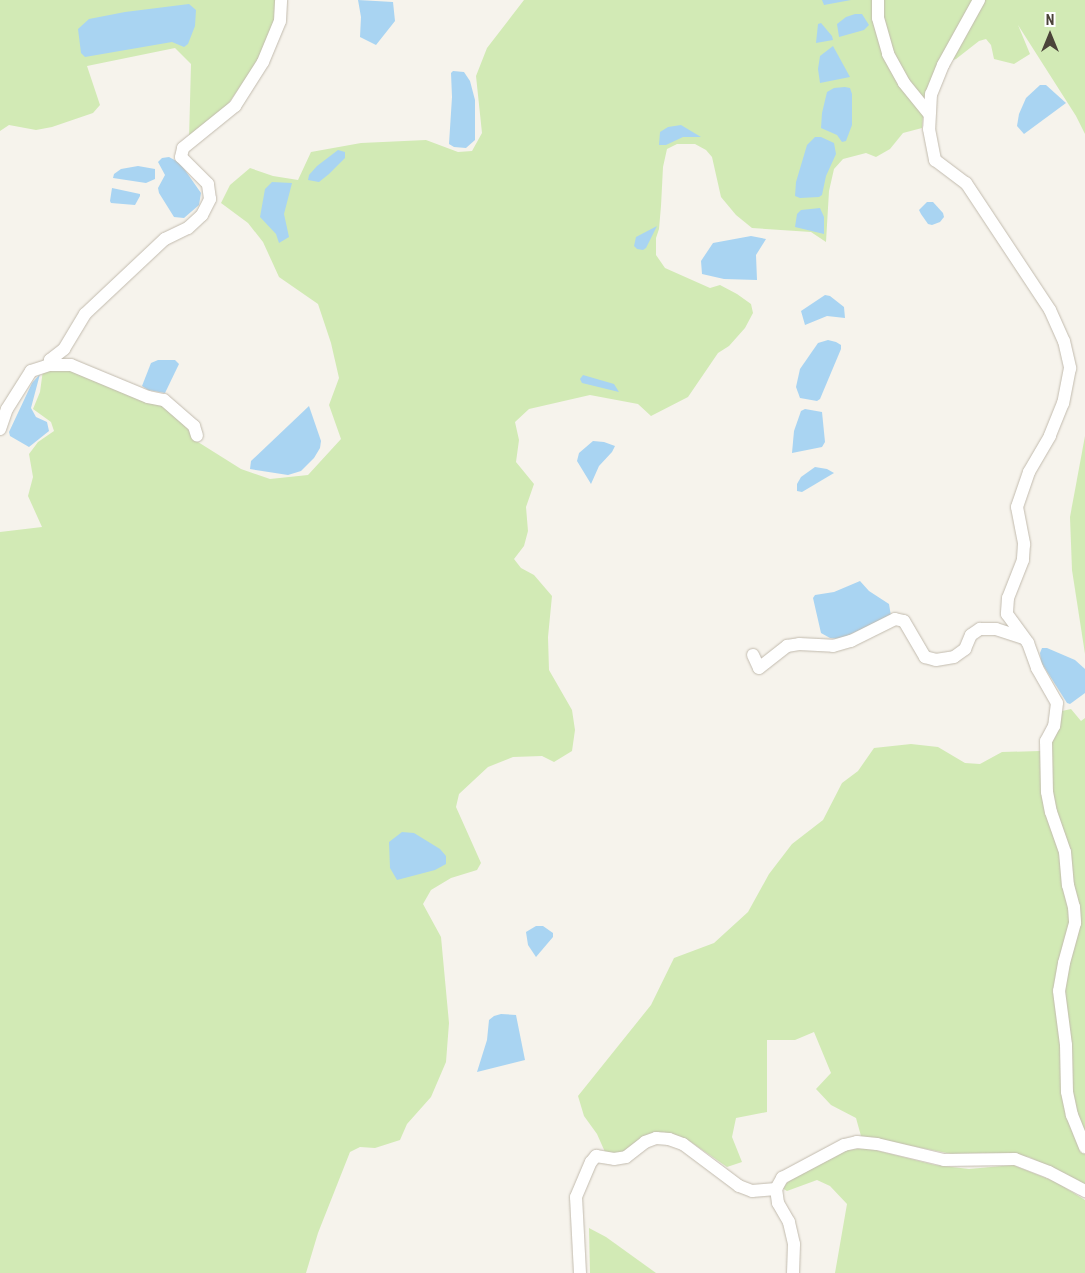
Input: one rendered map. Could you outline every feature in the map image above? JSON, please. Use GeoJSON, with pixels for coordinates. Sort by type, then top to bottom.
{"type":"FeatureCollection","features":[{"type":"Feature","properties":{"kind":"street"},"geometry":{"type":"LineString","coordinates":[[49,365],[50,360],[64,349],[85,314],[166,239],[188,228],[202,215],[210,199],[208,184],[181,157],[183,148],[235,106],[263,62],[280,22],[281,0]]}},
{"type":"Feature","properties":{"kind":"street"},"geometry":{"type":"LineString","coordinates":[[878,0],[878,18],[888,54],[904,83],[929,114]]}},
{"type":"Feature","properties":{"kind":"street"},"geometry":{"type":"LineString","coordinates":[[979,0],[943,65],[931,94],[929,114],[935,160],[966,183],[1013,251],[1050,310],[1064,341],[1070,368],[1063,403],[1050,436],[1029,472],[1017,507],[1024,544],[1023,560],[1008,598],[1007,614],[1024,638],[1037,668],[1057,703],[1054,726],[1046,741],[1047,792],[1051,812],[1065,852],[1068,885],[1074,907],[1075,923],[1064,963],[1059,991],[1066,1045],[1067,1092],[1072,1115],[1085,1147]]}},
{"type":"Feature","properties":{"kind":"street"},"geometry":{"type":"LineString","coordinates":[[0,429],[7,409],[31,371],[49,365],[71,365],[131,388],[148,397],[164,400],[194,426],[197,436]]}},
{"type":"Feature","properties":{"kind":"street"},"geometry":{"type":"LineString","coordinates":[[753,655],[760,668],[787,646],[799,644],[833,646],[851,640],[896,619],[904,621],[925,657],[936,660],[954,657],[965,649],[970,635],[980,629],[996,629],[1024,638]]}},
{"type":"Feature","properties":{"kind":"street"},"geometry":{"type":"LineString","coordinates":[[580,1273],[576,1197],[591,1162],[596,1156],[614,1159],[626,1157],[645,1142],[656,1138],[669,1139],[683,1144],[739,1186],[752,1191],[776,1189]]}},
{"type":"Feature","properties":{"kind":"street"},"geometry":{"type":"LineString","coordinates":[[793,1273],[794,1244],[789,1222],[778,1203],[776,1189],[782,1178],[844,1146],[857,1142],[877,1144],[944,1160],[1015,1159],[1049,1172],[1085,1191]]}},
{"type":"Feature","properties":{"kind":"green space"},"geometry":{"type":"Polygon","coordinates":[[[0,0],[276,0],[274,20],[260,58],[228,104],[189,139],[191,64],[175,48],[87,66],[100,105],[93,113],[52,127],[36,130],[9,125],[0,131],[0,0]]]}},
{"type":"Feature","properties":{"kind":"green space"},"geometry":{"type":"Polygon","coordinates":[[[524,0],[1085,0],[1085,134],[1076,116],[1018,25],[1030,54],[1014,64],[994,59],[991,45],[986,39],[979,41],[956,59],[937,66],[924,104],[922,128],[903,133],[890,149],[876,157],[866,153],[843,159],[834,169],[829,191],[826,242],[811,232],[752,228],[736,215],[721,197],[712,157],[706,150],[695,144],[677,144],[667,149],[663,167],[656,255],[665,268],[710,288],[720,285],[737,294],[751,304],[753,313],[745,328],[729,346],[718,353],[688,397],[651,416],[638,404],[590,395],[529,409],[515,422],[519,440],[516,462],[534,484],[526,507],[528,531],[524,546],[514,559],[521,568],[534,575],[552,596],[548,637],[549,670],[572,710],[575,730],[572,751],[554,762],[542,756],[513,757],[488,767],[459,794],[456,807],[481,863],[477,870],[451,878],[431,890],[423,904],[441,937],[449,1023],[446,1062],[431,1097],[407,1124],[400,1140],[375,1148],[360,1147],[350,1152],[318,1233],[306,1273],[0,1273],[0,532],[42,527],[28,496],[33,477],[29,454],[38,442],[54,431],[51,422],[33,409],[40,392],[43,370],[76,371],[160,401],[198,442],[241,469],[270,479],[308,475],[341,439],[329,405],[339,378],[331,343],[318,304],[279,277],[263,242],[248,223],[221,203],[230,185],[250,168],[273,176],[298,180],[311,152],[361,143],[426,140],[458,152],[472,151],[482,133],[476,76],[487,48],[524,0]]]}},
{"type":"Feature","properties":{"kind":"green space"},"geometry":{"type":"Polygon","coordinates":[[[1085,436],[1085,654],[1072,570],[1070,517],[1085,436]]]}},
{"type":"Feature","properties":{"kind":"green space"},"geometry":{"type":"Polygon","coordinates":[[[1071,709],[1081,721],[1085,718],[1085,1185],[1029,1157],[983,1153],[952,1154],[861,1136],[856,1118],[831,1105],[816,1089],[831,1073],[814,1032],[795,1040],[767,1040],[767,1112],[736,1118],[732,1137],[742,1162],[727,1167],[688,1140],[663,1132],[629,1151],[613,1156],[605,1152],[597,1134],[584,1116],[578,1096],[651,1005],[674,958],[714,943],[748,912],[769,874],[792,844],[823,820],[842,783],[858,771],[874,748],[911,744],[938,747],[965,763],[980,764],[1002,752],[1040,751],[1051,743],[1062,711],[1071,709]]]}},
{"type":"Feature","properties":{"kind":"green space"},"geometry":{"type":"Polygon","coordinates":[[[867,1148],[935,1165],[969,1169],[1013,1165],[1056,1182],[1085,1200],[1085,1273],[835,1273],[847,1204],[830,1186],[817,1180],[787,1191],[782,1188],[790,1180],[847,1150],[867,1148]]]}},
{"type":"Feature","properties":{"kind":"green space"},"geometry":{"type":"Polygon","coordinates":[[[589,1228],[606,1237],[656,1273],[590,1273],[589,1228]]]}},
{"type":"Feature","properties":{"kind":"water"},"geometry":{"type":"Polygon","coordinates":[[[358,0],[393,2],[395,21],[376,45],[360,37],[361,17],[358,0]]]}},
{"type":"Feature","properties":{"kind":"water"},"geometry":{"type":"Polygon","coordinates":[[[822,0],[851,0],[824,5],[822,0]]]}},
{"type":"Feature","properties":{"kind":"water"},"geometry":{"type":"Polygon","coordinates":[[[189,4],[196,10],[195,26],[188,44],[184,47],[172,42],[85,57],[81,53],[78,29],[89,19],[125,12],[189,4]]]}},
{"type":"Feature","properties":{"kind":"water"},"geometry":{"type":"Polygon","coordinates":[[[862,14],[869,25],[864,30],[839,37],[837,24],[846,17],[862,14]]]}},
{"type":"Feature","properties":{"kind":"water"},"geometry":{"type":"Polygon","coordinates":[[[821,23],[833,40],[816,43],[818,24],[821,23]]]}},
{"type":"Feature","properties":{"kind":"water"},"geometry":{"type":"Polygon","coordinates":[[[833,46],[850,77],[820,83],[818,69],[820,56],[833,46]]]}},
{"type":"Feature","properties":{"kind":"water"},"geometry":{"type":"Polygon","coordinates":[[[453,71],[464,72],[470,81],[475,100],[475,140],[466,148],[454,147],[449,144],[452,97],[451,73],[453,71]]]}},
{"type":"Feature","properties":{"kind":"water"},"geometry":{"type":"Polygon","coordinates":[[[1040,85],[1046,85],[1066,103],[1024,134],[1017,126],[1019,114],[1026,98],[1040,85]]]}},
{"type":"Feature","properties":{"kind":"water"},"geometry":{"type":"Polygon","coordinates":[[[834,88],[850,88],[852,94],[852,125],[846,141],[842,142],[837,135],[821,128],[827,92],[834,88]]]}},
{"type":"Feature","properties":{"kind":"water"},"geometry":{"type":"Polygon","coordinates":[[[681,125],[701,137],[683,137],[666,145],[659,145],[660,132],[668,127],[681,125]]]}},
{"type":"Feature","properties":{"kind":"water"},"geometry":{"type":"Polygon","coordinates":[[[815,137],[821,137],[834,143],[836,154],[826,176],[822,195],[819,197],[800,198],[795,196],[796,182],[807,145],[815,137]]]}},
{"type":"Feature","properties":{"kind":"water"},"geometry":{"type":"Polygon","coordinates":[[[338,150],[345,152],[345,158],[329,174],[319,182],[308,180],[309,175],[317,166],[338,150]]]}},
{"type":"Feature","properties":{"kind":"water"},"geometry":{"type":"Polygon","coordinates":[[[169,157],[180,163],[201,193],[199,205],[184,218],[174,217],[159,193],[158,188],[165,175],[158,162],[162,158],[169,157]]]}},
{"type":"Feature","properties":{"kind":"water"},"geometry":{"type":"Polygon","coordinates":[[[138,166],[155,169],[155,179],[146,183],[113,178],[114,174],[121,169],[138,166]]]}},
{"type":"Feature","properties":{"kind":"water"},"geometry":{"type":"Polygon","coordinates":[[[272,182],[292,183],[284,214],[289,237],[279,243],[276,234],[260,217],[265,189],[272,182]]]}},
{"type":"Feature","properties":{"kind":"water"},"geometry":{"type":"Polygon","coordinates":[[[112,188],[140,194],[140,196],[135,205],[111,203],[112,188]]]}},
{"type":"Feature","properties":{"kind":"water"},"geometry":{"type":"Polygon","coordinates":[[[927,202],[933,202],[943,213],[944,217],[940,222],[932,225],[928,224],[921,214],[919,210],[927,202]]]}},
{"type":"Feature","properties":{"kind":"water"},"geometry":{"type":"Polygon","coordinates":[[[820,208],[824,217],[824,234],[795,227],[797,214],[801,210],[820,208]]]}},
{"type":"Feature","properties":{"kind":"water"},"geometry":{"type":"Polygon","coordinates":[[[657,226],[646,248],[643,250],[637,249],[634,246],[636,237],[657,226]]]}},
{"type":"Feature","properties":{"kind":"water"},"geometry":{"type":"Polygon","coordinates":[[[751,236],[766,239],[756,255],[757,280],[724,279],[702,274],[701,261],[713,243],[751,236]]]}},
{"type":"Feature","properties":{"kind":"water"},"geometry":{"type":"Polygon","coordinates":[[[825,295],[830,296],[844,307],[845,318],[827,316],[805,325],[801,311],[825,295]]]}},
{"type":"Feature","properties":{"kind":"water"},"geometry":{"type":"Polygon","coordinates":[[[828,340],[841,345],[841,349],[820,399],[817,401],[800,398],[796,387],[800,369],[818,343],[828,340]]]}},
{"type":"Feature","properties":{"kind":"water"},"geometry":{"type":"Polygon","coordinates":[[[158,360],[175,360],[179,364],[165,393],[148,390],[142,386],[151,363],[158,360]]]}},
{"type":"Feature","properties":{"kind":"water"},"geometry":{"type":"Polygon","coordinates":[[[40,374],[31,408],[36,417],[47,422],[49,431],[29,447],[10,436],[9,432],[32,383],[40,374]]]}},
{"type":"Feature","properties":{"kind":"water"},"geometry":{"type":"Polygon","coordinates":[[[583,375],[614,384],[619,392],[582,383],[580,379],[583,375]]]}},
{"type":"Feature","properties":{"kind":"water"},"geometry":{"type":"Polygon","coordinates":[[[309,406],[321,441],[320,448],[314,458],[301,471],[288,475],[250,469],[251,461],[309,406]]]}},
{"type":"Feature","properties":{"kind":"water"},"geometry":{"type":"Polygon","coordinates":[[[805,409],[822,412],[825,442],[822,447],[792,453],[794,431],[801,411],[805,409]]]}},
{"type":"Feature","properties":{"kind":"water"},"geometry":{"type":"Polygon","coordinates":[[[593,441],[615,446],[599,466],[591,484],[577,461],[579,453],[593,441]]]}},
{"type":"Feature","properties":{"kind":"water"},"geometry":{"type":"Polygon","coordinates":[[[815,467],[827,469],[834,473],[802,492],[797,491],[797,484],[801,477],[815,467]]]}},
{"type":"Feature","properties":{"kind":"water"},"geometry":{"type":"Polygon","coordinates":[[[860,581],[869,591],[889,604],[891,616],[840,639],[830,638],[821,633],[813,598],[815,595],[834,592],[860,581]]]}},
{"type":"Feature","properties":{"kind":"water"},"geometry":{"type":"Polygon","coordinates":[[[1042,648],[1047,648],[1075,660],[1085,669],[1085,693],[1070,704],[1067,703],[1041,662],[1040,653],[1042,648]]]}},
{"type":"Feature","properties":{"kind":"water"},"geometry":{"type":"Polygon","coordinates":[[[402,832],[414,833],[440,849],[446,856],[446,864],[435,870],[397,880],[390,868],[389,842],[402,832]]]}},
{"type":"Feature","properties":{"kind":"water"},"geometry":{"type":"Polygon","coordinates":[[[536,926],[543,926],[553,933],[553,937],[536,957],[528,945],[526,932],[536,926]]]}},
{"type":"Feature","properties":{"kind":"water"},"geometry":{"type":"Polygon","coordinates":[[[501,1014],[516,1015],[525,1060],[477,1072],[487,1040],[489,1020],[501,1014]]]}}]}
